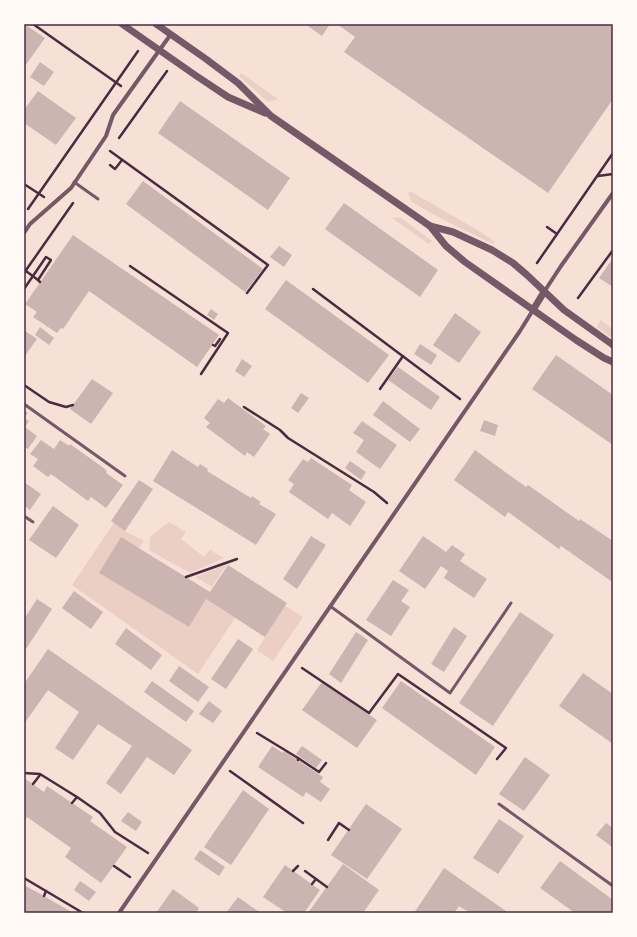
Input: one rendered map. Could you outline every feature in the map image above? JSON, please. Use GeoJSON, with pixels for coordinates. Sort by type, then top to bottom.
{"type":"FeatureCollection","features":[{"type":"Feature","properties":{"kind":"street"},"geometry":{"type":"LineString","coordinates":[[122,24],[195,76],[228,97],[271,116]]}},
{"type":"Feature","properties":{"kind":"street"},"geometry":{"type":"LineString","coordinates":[[156,24],[238,83],[271,116],[430,226],[446,246],[465,262],[604,358],[613,362]]}},
{"type":"Feature","properties":{"kind":"street"},"geometry":{"type":"LineString","coordinates":[[24,232],[30,224],[70,188],[106,136],[114,115],[129,92],[171,34]]}},
{"type":"Feature","properties":{"kind":"street"},"geometry":{"type":"LineString","coordinates":[[119,913],[520,331],[561,266],[613,193]]}},
{"type":"Feature","properties":{"kind":"street"},"geometry":{"type":"LineString","coordinates":[[430,226],[453,232],[492,250],[513,263],[564,310],[613,345]]}},
{"type":"Feature","properties":{"kind":"lane"},"geometry":{"type":"LineString","coordinates":[[74,182],[98,199]]}},
{"type":"Feature","properties":{"kind":"lane"},"geometry":{"type":"LineString","coordinates":[[24,404],[125,476]]}},
{"type":"Feature","properties":{"kind":"lane"},"geometry":{"type":"LineString","coordinates":[[24,516],[33,522]]}},
{"type":"Feature","properties":{"kind":"lane"},"geometry":{"type":"LineString","coordinates":[[330,606],[450,693],[511,603]]}},
{"type":"Feature","properties":{"kind":"lane"},"geometry":{"type":"LineString","coordinates":[[499,804],[613,886]]}},
{"type":"Feature","properties":{"kind":"path"},"geometry":{"type":"LineString","coordinates":[[33,24],[129,92]]}},
{"type":"Feature","properties":{"kind":"path"},"geometry":{"type":"LineString","coordinates":[[24,214],[146,40]]}},
{"type":"Feature","properties":{"kind":"path"},"geometry":{"type":"LineString","coordinates":[[101,144],[268,265],[247,293]]}},
{"type":"Feature","properties":{"kind":"path"},"geometry":{"type":"LineString","coordinates":[[537,263],[613,153]]}},
{"type":"Feature","properties":{"kind":"path"},"geometry":{"type":"LineString","coordinates":[[110,165],[115,169],[122,160]]}},
{"type":"Feature","properties":{"kind":"path"},"geometry":{"type":"LineString","coordinates":[[597,177],[613,174]]}},
{"type":"Feature","properties":{"kind":"path"},"geometry":{"type":"LineString","coordinates":[[24,184],[34,191]]}},
{"type":"Feature","properties":{"kind":"path"},"geometry":{"type":"LineString","coordinates":[[547,227],[557,234]]}},
{"type":"Feature","properties":{"kind":"path"},"geometry":{"type":"LineString","coordinates":[[578,298],[613,250]]}},
{"type":"Feature","properties":{"kind":"path"},"geometry":{"type":"LineString","coordinates":[[24,289],[33,276],[46,257],[51,260],[39,281],[33,276],[26,270]]}},
{"type":"Feature","properties":{"kind":"path"},"geometry":{"type":"LineString","coordinates":[[130,266],[228,333],[201,374]]}},
{"type":"Feature","properties":{"kind":"path"},"geometry":{"type":"LineString","coordinates":[[313,289],[469,405]]}},
{"type":"Feature","properties":{"kind":"path"},"geometry":{"type":"LineString","coordinates":[[213,344],[215,346],[220,339]]}},
{"type":"Feature","properties":{"kind":"path"},"geometry":{"type":"LineString","coordinates":[[380,389],[403,356]]}},
{"type":"Feature","properties":{"kind":"path"},"geometry":{"type":"LineString","coordinates":[[24,385],[49,402],[66,407],[73,405]]}},
{"type":"Feature","properties":{"kind":"path"},"geometry":{"type":"LineString","coordinates":[[244,406],[280,430],[288,438],[374,492],[396,511]]}},
{"type":"Feature","properties":{"kind":"path"},"geometry":{"type":"LineString","coordinates":[[186,577],[237,558]]}},
{"type":"Feature","properties":{"kind":"path"},"geometry":{"type":"LineString","coordinates":[[292,662],[369,713],[398,674],[506,748],[497,759]]}},
{"type":"Feature","properties":{"kind":"path"},"geometry":{"type":"LineString","coordinates":[[256,732],[319,772],[326,763]]}},
{"type":"Feature","properties":{"kind":"path"},"geometry":{"type":"LineString","coordinates":[[221,765],[303,823]]}},
{"type":"Feature","properties":{"kind":"path"},"geometry":{"type":"LineString","coordinates":[[24,773],[40,774],[77,797],[100,813],[115,832],[157,858]]}},
{"type":"Feature","properties":{"kind":"path"},"geometry":{"type":"LineString","coordinates":[[33,784],[40,774]]}},
{"type":"Feature","properties":{"kind":"path"},"geometry":{"type":"LineString","coordinates":[[72,803],[77,797]]}},
{"type":"Feature","properties":{"kind":"path"},"geometry":{"type":"LineString","coordinates":[[328,840],[339,823],[349,830]]}},
{"type":"Feature","properties":{"kind":"path"},"geometry":{"type":"LineString","coordinates":[[114,866],[140,884]]}},
{"type":"Feature","properties":{"kind":"path"},"geometry":{"type":"LineString","coordinates":[[293,871],[298,866]]}},
{"type":"Feature","properties":{"kind":"path"},"geometry":{"type":"LineString","coordinates":[[305,871],[327,887]]}},
{"type":"Feature","properties":{"kind":"path"},"geometry":{"type":"LineString","coordinates":[[24,878],[83,913]]}},
{"type":"Feature","properties":{"kind":"path"},"geometry":{"type":"LineString","coordinates":[[312,884],[316,879]]}},
{"type":"Feature","properties":{"kind":"path"},"geometry":{"type":"LineString","coordinates":[[44,896],[46,891]]}},
{"type":"Feature","properties":{"kind":"shaded area"},"geometry":{"type":"Polygon","coordinates":[[[241,73],[278,99],[268,102],[239,76],[241,73]]]}},
{"type":"Feature","properties":{"kind":"shaded area"},"geometry":{"type":"Polygon","coordinates":[[[410,191],[479,231],[495,242],[493,244],[429,212],[411,201],[408,193],[410,191]]]}},
{"type":"Feature","properties":{"kind":"shaded area"},"geometry":{"type":"Polygon","coordinates":[[[400,217],[432,241],[429,244],[392,218],[400,217]]]}},
{"type":"Feature","properties":{"kind":"shaded area"},"geometry":{"type":"Polygon","coordinates":[[[601,320],[613,330],[613,339],[597,327],[601,320]]]}},
{"type":"Feature","properties":{"kind":"shaded area"},"geometry":{"type":"Polygon","coordinates":[[[169,522],[186,532],[181,539],[204,557],[210,550],[224,558],[190,573],[149,550],[150,537],[169,522]]]}},
{"type":"Feature","properties":{"kind":"shaded area"},"geometry":{"type":"Polygon","coordinates":[[[114,523],[125,531],[144,541],[139,548],[99,573],[189,627],[206,599],[235,618],[198,674],[72,585],[114,523]]]}},
{"type":"Feature","properties":{"kind":"shaded area"},"geometry":{"type":"Polygon","coordinates":[[[227,564],[212,587],[195,577],[227,564]]]}},
{"type":"Feature","properties":{"kind":"shaded area"},"geometry":{"type":"Polygon","coordinates":[[[285,606],[303,617],[273,661],[257,650],[285,606]]]}},
{"type":"Feature","properties":{"kind":"building"},"geometry":{"type":"Polygon","coordinates":[[[24,24],[45,38],[25,66],[24,65],[24,24]]]}},
{"type":"Feature","properties":{"kind":"building"},"geometry":{"type":"Polygon","coordinates":[[[305,24],[330,24],[322,36],[305,24]]]}},
{"type":"Feature","properties":{"kind":"building"},"geometry":{"type":"Polygon","coordinates":[[[337,24],[613,24],[613,99],[548,193],[344,52],[355,37],[337,24]]]}},
{"type":"Feature","properties":{"kind":"building"},"geometry":{"type":"Polygon","coordinates":[[[40,62],[54,72],[44,86],[30,77],[40,62]]]}},
{"type":"Feature","properties":{"kind":"building"},"geometry":{"type":"Polygon","coordinates":[[[38,91],[76,118],[56,145],[24,123],[24,110],[38,91]]]}},
{"type":"Feature","properties":{"kind":"building"},"geometry":{"type":"Polygon","coordinates":[[[180,101],[290,178],[268,210],[158,133],[180,101]]]}},
{"type":"Feature","properties":{"kind":"building"},"geometry":{"type":"Polygon","coordinates":[[[143,181],[263,269],[245,292],[126,204],[143,181]]]}},
{"type":"Feature","properties":{"kind":"building"},"geometry":{"type":"Polygon","coordinates":[[[344,203],[438,270],[420,297],[325,229],[344,203]]]}},
{"type":"Feature","properties":{"kind":"building"},"geometry":{"type":"Polygon","coordinates":[[[73,235],[219,335],[197,367],[89,291],[63,329],[61,328],[57,333],[33,317],[37,312],[25,304],[73,235]]]}},
{"type":"Feature","properties":{"kind":"building"},"geometry":{"type":"Polygon","coordinates":[[[279,246],[292,255],[284,267],[270,257],[279,246]]]}},
{"type":"Feature","properties":{"kind":"building"},"geometry":{"type":"Polygon","coordinates":[[[613,258],[613,287],[599,278],[613,258]]]}},
{"type":"Feature","properties":{"kind":"building"},"geometry":{"type":"Polygon","coordinates":[[[286,280],[389,355],[368,383],[265,309],[286,280]]]}},
{"type":"Feature","properties":{"kind":"building"},"geometry":{"type":"Polygon","coordinates":[[[211,309],[218,314],[214,320],[207,315],[211,309]]]}},
{"type":"Feature","properties":{"kind":"building"},"geometry":{"type":"Polygon","coordinates":[[[455,313],[481,332],[459,363],[433,345],[455,313]]]}},
{"type":"Feature","properties":{"kind":"building"},"geometry":{"type":"Polygon","coordinates":[[[40,327],[54,338],[49,345],[35,335],[40,327]]]}},
{"type":"Feature","properties":{"kind":"building"},"geometry":{"type":"Polygon","coordinates":[[[24,330],[37,339],[24,357],[24,330]]]}},
{"type":"Feature","properties":{"kind":"building"},"geometry":{"type":"Polygon","coordinates":[[[420,344],[437,355],[431,365],[414,354],[420,344]]]}},
{"type":"Feature","properties":{"kind":"building"},"geometry":{"type":"Polygon","coordinates":[[[556,355],[613,395],[613,445],[532,389],[556,355]]]}},
{"type":"Feature","properties":{"kind":"building"},"geometry":{"type":"Polygon","coordinates":[[[242,359],[252,366],[244,377],[235,371],[242,359]]]}},
{"type":"Feature","properties":{"kind":"building"},"geometry":{"type":"Polygon","coordinates":[[[398,367],[440,397],[431,410],[388,380],[398,367]]]}},
{"type":"Feature","properties":{"kind":"building"},"geometry":{"type":"Polygon","coordinates":[[[92,379],[113,393],[91,424],[70,409],[92,379]]]}},
{"type":"Feature","properties":{"kind":"building"},"geometry":{"type":"Polygon","coordinates":[[[301,393],[309,398],[298,413],[291,408],[301,393]]]}},
{"type":"Feature","properties":{"kind":"building"},"geometry":{"type":"Polygon","coordinates":[[[228,398],[266,426],[263,429],[270,434],[254,457],[247,452],[245,456],[206,427],[210,423],[204,418],[218,399],[224,403],[228,398]]]}},
{"type":"Feature","properties":{"kind":"building"},"geometry":{"type":"Polygon","coordinates":[[[383,401],[420,429],[410,442],[373,415],[383,401]]]}},
{"type":"Feature","properties":{"kind":"building"},"geometry":{"type":"Polygon","coordinates":[[[24,410],[28,413],[24,418],[24,410]]]}},
{"type":"Feature","properties":{"kind":"building"},"geometry":{"type":"Polygon","coordinates":[[[24,418],[29,421],[25,427],[37,436],[28,449],[24,447],[24,418]]]}},
{"type":"Feature","properties":{"kind":"building"},"geometry":{"type":"Polygon","coordinates":[[[484,420],[498,425],[495,436],[480,431],[484,420]]]}},
{"type":"Feature","properties":{"kind":"building"},"geometry":{"type":"Polygon","coordinates":[[[362,421],[397,445],[380,469],[356,452],[364,440],[353,433],[362,421]]]}},
{"type":"Feature","properties":{"kind":"building"},"geometry":{"type":"Polygon","coordinates":[[[41,440],[54,449],[60,440],[69,446],[70,444],[105,469],[107,472],[106,473],[123,485],[106,508],[91,497],[88,501],[51,474],[48,477],[33,466],[38,459],[30,454],[41,440]]]}},
{"type":"Feature","properties":{"kind":"building"},"geometry":{"type":"Polygon","coordinates":[[[172,450],[198,467],[200,464],[208,469],[207,471],[251,498],[252,496],[261,502],[259,504],[276,514],[256,545],[153,481],[172,450]]]}},
{"type":"Feature","properties":{"kind":"building"},"geometry":{"type":"Polygon","coordinates":[[[475,450],[526,487],[528,485],[579,521],[580,519],[613,541],[613,578],[611,581],[561,546],[559,549],[508,512],[505,517],[454,480],[475,450]]]}},
{"type":"Feature","properties":{"kind":"building"},"geometry":{"type":"Polygon","coordinates":[[[311,458],[352,485],[349,490],[366,502],[350,526],[332,513],[328,519],[289,492],[294,484],[288,480],[303,459],[308,462],[311,458]]]}},
{"type":"Feature","properties":{"kind":"building"},"geometry":{"type":"Polygon","coordinates":[[[350,461],[366,472],[361,480],[345,468],[350,461]]]}},
{"type":"Feature","properties":{"kind":"building"},"geometry":{"type":"Polygon","coordinates":[[[139,480],[153,489],[125,531],[111,521],[139,480]]]}},
{"type":"Feature","properties":{"kind":"building"},"geometry":{"type":"Polygon","coordinates":[[[24,482],[41,494],[30,510],[24,505],[24,482]]]}},
{"type":"Feature","properties":{"kind":"building"},"geometry":{"type":"Polygon","coordinates":[[[53,506],[79,525],[56,558],[29,540],[53,506]]]}},
{"type":"Feature","properties":{"kind":"building"},"geometry":{"type":"Polygon","coordinates":[[[311,536],[326,545],[297,589],[283,579],[311,536]]]}},
{"type":"Feature","properties":{"kind":"building"},"geometry":{"type":"Polygon","coordinates":[[[423,536],[446,552],[452,545],[465,554],[460,561],[487,579],[474,598],[444,578],[448,571],[441,566],[425,589],[399,571],[423,536]]]}},
{"type":"Feature","properties":{"kind":"building"},"geometry":{"type":"Polygon","coordinates":[[[121,537],[210,592],[228,565],[287,603],[265,637],[206,599],[189,627],[99,573],[121,537]]]}},
{"type":"Feature","properties":{"kind":"building"},"geometry":{"type":"Polygon","coordinates":[[[393,580],[409,590],[401,601],[410,607],[391,636],[366,620],[393,580]]]}},
{"type":"Feature","properties":{"kind":"building"},"geometry":{"type":"Polygon","coordinates":[[[74,591],[103,612],[91,629],[62,608],[74,591]]]}},
{"type":"Feature","properties":{"kind":"building"},"geometry":{"type":"Polygon","coordinates":[[[37,599],[52,609],[26,649],[24,648],[24,619],[37,599]]]}},
{"type":"Feature","properties":{"kind":"building"},"geometry":{"type":"Polygon","coordinates":[[[520,612],[554,635],[493,726],[459,703],[520,612]]]}},
{"type":"Feature","properties":{"kind":"building"},"geometry":{"type":"Polygon","coordinates":[[[454,627],[467,636],[444,672],[431,664],[454,627]]]}},
{"type":"Feature","properties":{"kind":"building"},"geometry":{"type":"Polygon","coordinates":[[[126,628],[162,655],[151,670],[115,644],[126,628]]]}},
{"type":"Feature","properties":{"kind":"building"},"geometry":{"type":"Polygon","coordinates":[[[356,632],[368,640],[341,683],[329,674],[356,632]]]}},
{"type":"Feature","properties":{"kind":"building"},"geometry":{"type":"Polygon","coordinates":[[[238,639],[253,649],[226,689],[211,679],[238,639]]]}},
{"type":"Feature","properties":{"kind":"building"},"geometry":{"type":"Polygon","coordinates":[[[48,649],[192,750],[174,775],[147,757],[121,794],[106,783],[132,746],[98,724],[73,760],[55,748],[79,712],[48,690],[24,724],[24,684],[48,649]]]}},
{"type":"Feature","properties":{"kind":"building"},"geometry":{"type":"Polygon","coordinates":[[[179,666],[209,687],[198,702],[169,681],[179,666]]]}},
{"type":"Feature","properties":{"kind":"building"},"geometry":{"type":"Polygon","coordinates":[[[583,673],[613,694],[613,744],[559,706],[583,673]]]}},
{"type":"Feature","properties":{"kind":"building"},"geometry":{"type":"Polygon","coordinates":[[[152,681],[194,711],[186,722],[144,692],[152,681]]]}},
{"type":"Feature","properties":{"kind":"building"},"geometry":{"type":"Polygon","coordinates":[[[401,681],[495,747],[476,775],[382,708],[401,681]]]}},
{"type":"Feature","properties":{"kind":"building"},"geometry":{"type":"Polygon","coordinates":[[[322,682],[377,720],[357,748],[302,710],[322,682]]]}},
{"type":"Feature","properties":{"kind":"building"},"geometry":{"type":"Polygon","coordinates":[[[209,701],[222,711],[213,723],[199,714],[209,701]]]}},
{"type":"Feature","properties":{"kind":"building"},"geometry":{"type":"Polygon","coordinates":[[[272,746],[283,753],[284,751],[323,777],[320,782],[330,789],[321,802],[306,792],[303,797],[258,767],[272,746]]]}},
{"type":"Feature","properties":{"kind":"building"},"geometry":{"type":"Polygon","coordinates":[[[302,746],[322,760],[316,768],[296,754],[302,746]]]}},
{"type":"Feature","properties":{"kind":"building"},"geometry":{"type":"Polygon","coordinates":[[[525,757],[550,775],[524,811],[499,794],[525,757]]]}},
{"type":"Feature","properties":{"kind":"building"},"geometry":{"type":"Polygon","coordinates":[[[24,778],[44,792],[47,786],[93,817],[90,821],[127,847],[101,883],[65,857],[71,848],[27,817],[24,821],[24,778]]]}},
{"type":"Feature","properties":{"kind":"building"},"geometry":{"type":"Polygon","coordinates":[[[243,790],[269,809],[231,865],[204,847],[243,790]]]}},
{"type":"Feature","properties":{"kind":"building"},"geometry":{"type":"Polygon","coordinates":[[[366,804],[402,829],[367,879],[331,855],[366,804]]]}},
{"type":"Feature","properties":{"kind":"building"},"geometry":{"type":"Polygon","coordinates":[[[128,812],[142,822],[136,831],[121,821],[128,812]]]}},
{"type":"Feature","properties":{"kind":"building"},"geometry":{"type":"Polygon","coordinates":[[[499,819],[524,836],[498,874],[473,858],[499,819]]]}},
{"type":"Feature","properties":{"kind":"building"},"geometry":{"type":"Polygon","coordinates":[[[606,823],[613,828],[612,847],[596,835],[606,823]]]}},
{"type":"Feature","properties":{"kind":"building"},"geometry":{"type":"Polygon","coordinates":[[[200,850],[225,867],[219,876],[194,859],[200,850]]]}},
{"type":"Feature","properties":{"kind":"building"},"geometry":{"type":"Polygon","coordinates":[[[560,861],[613,900],[613,913],[575,913],[540,888],[560,861]]]}},
{"type":"Feature","properties":{"kind":"building"},"geometry":{"type":"Polygon","coordinates":[[[343,864],[379,890],[363,913],[308,913],[343,864]]]}},
{"type":"Feature","properties":{"kind":"building"},"geometry":{"type":"Polygon","coordinates":[[[285,865],[320,890],[304,913],[287,913],[263,897],[285,865]]]}},
{"type":"Feature","properties":{"kind":"building"},"geometry":{"type":"Polygon","coordinates":[[[444,868],[506,911],[505,913],[470,913],[459,906],[454,913],[414,913],[444,868]]]}},
{"type":"Feature","properties":{"kind":"building"},"geometry":{"type":"Polygon","coordinates":[[[80,881],[96,892],[89,901],[74,890],[80,881]]]}},
{"type":"Feature","properties":{"kind":"building"},"geometry":{"type":"Polygon","coordinates":[[[24,885],[44,896],[73,913],[24,913],[24,885]]]}},
{"type":"Feature","properties":{"kind":"building"},"geometry":{"type":"Polygon","coordinates":[[[173,889],[199,908],[196,913],[156,913],[173,889]]]}},
{"type":"Feature","properties":{"kind":"building"},"geometry":{"type":"Polygon","coordinates":[[[238,897],[249,905],[261,913],[226,913],[238,897]]]}}]}
